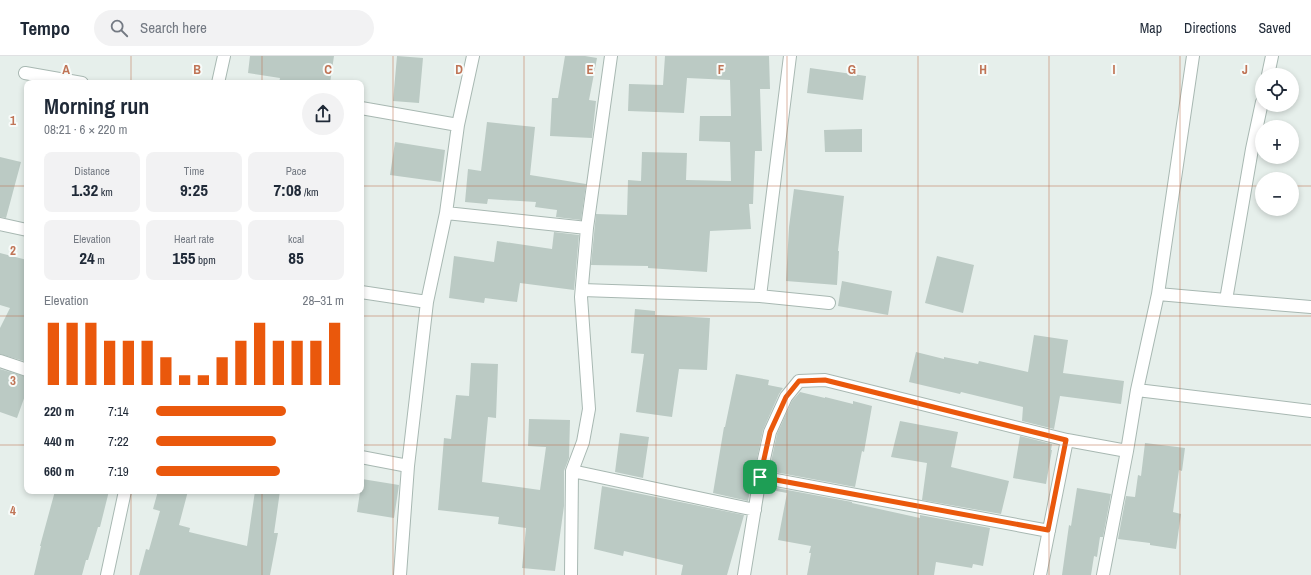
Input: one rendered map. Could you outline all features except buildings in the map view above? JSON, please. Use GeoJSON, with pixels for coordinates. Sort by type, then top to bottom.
{"type":"FeatureCollection","features":[{"type":"Feature","properties":{"kind":"street"},"geometry":{"type":"LineString","coordinates":[[219,80],[224,56]]}},
{"type":"Feature","properties":{"kind":"street"},"geometry":{"type":"LineString","coordinates":[[400,575],[408,466],[427,302],[446,213],[458,124],[473,56]]}},
{"type":"Feature","properties":{"kind":"street"},"geometry":{"type":"LineString","coordinates":[[571,575],[572,471],[583,442],[589,409],[581,297],[587,228],[611,56]]}},
{"type":"Feature","properties":{"kind":"street"},"geometry":{"type":"LineString","coordinates":[[760,296],[790,56]]}},
{"type":"Feature","properties":{"kind":"street"},"geometry":{"type":"LineString","coordinates":[[1103,575],[1137,390],[1158,294],[1193,56]]}},
{"type":"Feature","properties":{"kind":"street"},"geometry":{"type":"LineString","coordinates":[[1269,68],[1272,56]]}},
{"type":"Feature","properties":{"kind":"street"},"geometry":{"type":"LineString","coordinates":[[25,73],[65,80]]}},
{"type":"Feature","properties":{"kind":"street"},"geometry":{"type":"LineString","coordinates":[[364,108],[458,124]]}},
{"type":"Feature","properties":{"kind":"street"},"geometry":{"type":"LineString","coordinates":[[1226,300],[1260,112]]}},
{"type":"Feature","properties":{"kind":"street"},"geometry":{"type":"LineString","coordinates":[[446,213],[587,228]]}},
{"type":"Feature","properties":{"kind":"street"},"geometry":{"type":"LineString","coordinates":[[0,224],[24,229]]}},
{"type":"Feature","properties":{"kind":"street"},"geometry":{"type":"LineString","coordinates":[[582,290],[760,296],[829,303]]}},
{"type":"Feature","properties":{"kind":"street"},"geometry":{"type":"LineString","coordinates":[[364,292],[427,302]]}},
{"type":"Feature","properties":{"kind":"street"},"geometry":{"type":"LineString","coordinates":[[1158,294],[1311,307]]}},
{"type":"Feature","properties":{"kind":"street"},"geometry":{"type":"LineString","coordinates":[[0,362],[24,369]]}},
{"type":"Feature","properties":{"kind":"street"},"geometry":{"type":"LineString","coordinates":[[744,575],[760,477],[770,432],[786,397],[799,381],[825,380],[1066,440],[1127,451]]}},
{"type":"Feature","properties":{"kind":"street"},"geometry":{"type":"LineString","coordinates":[[1137,390],[1311,411]]}},
{"type":"Feature","properties":{"kind":"street"},"geometry":{"type":"LineString","coordinates":[[1040,575],[1066,440]]}},
{"type":"Feature","properties":{"kind":"street"},"geometry":{"type":"LineString","coordinates":[[364,459],[408,466]]}},
{"type":"Feature","properties":{"kind":"street"},"geometry":{"type":"LineString","coordinates":[[572,471],[754,510]]}},
{"type":"Feature","properties":{"kind":"street"},"geometry":{"type":"LineString","coordinates":[[760,477],[1048,530]]}},
{"type":"Feature","properties":{"kind":"street"},"geometry":{"type":"LineString","coordinates":[[107,575],[124,494]]}},
{"type":"Feature","properties":{"kind":"route"},"geometry":{"type":"LineString","coordinates":[[825,380],[1066,440],[1048,530],[760,477],[770,432],[786,397],[799,381],[825,380]]}}]}
